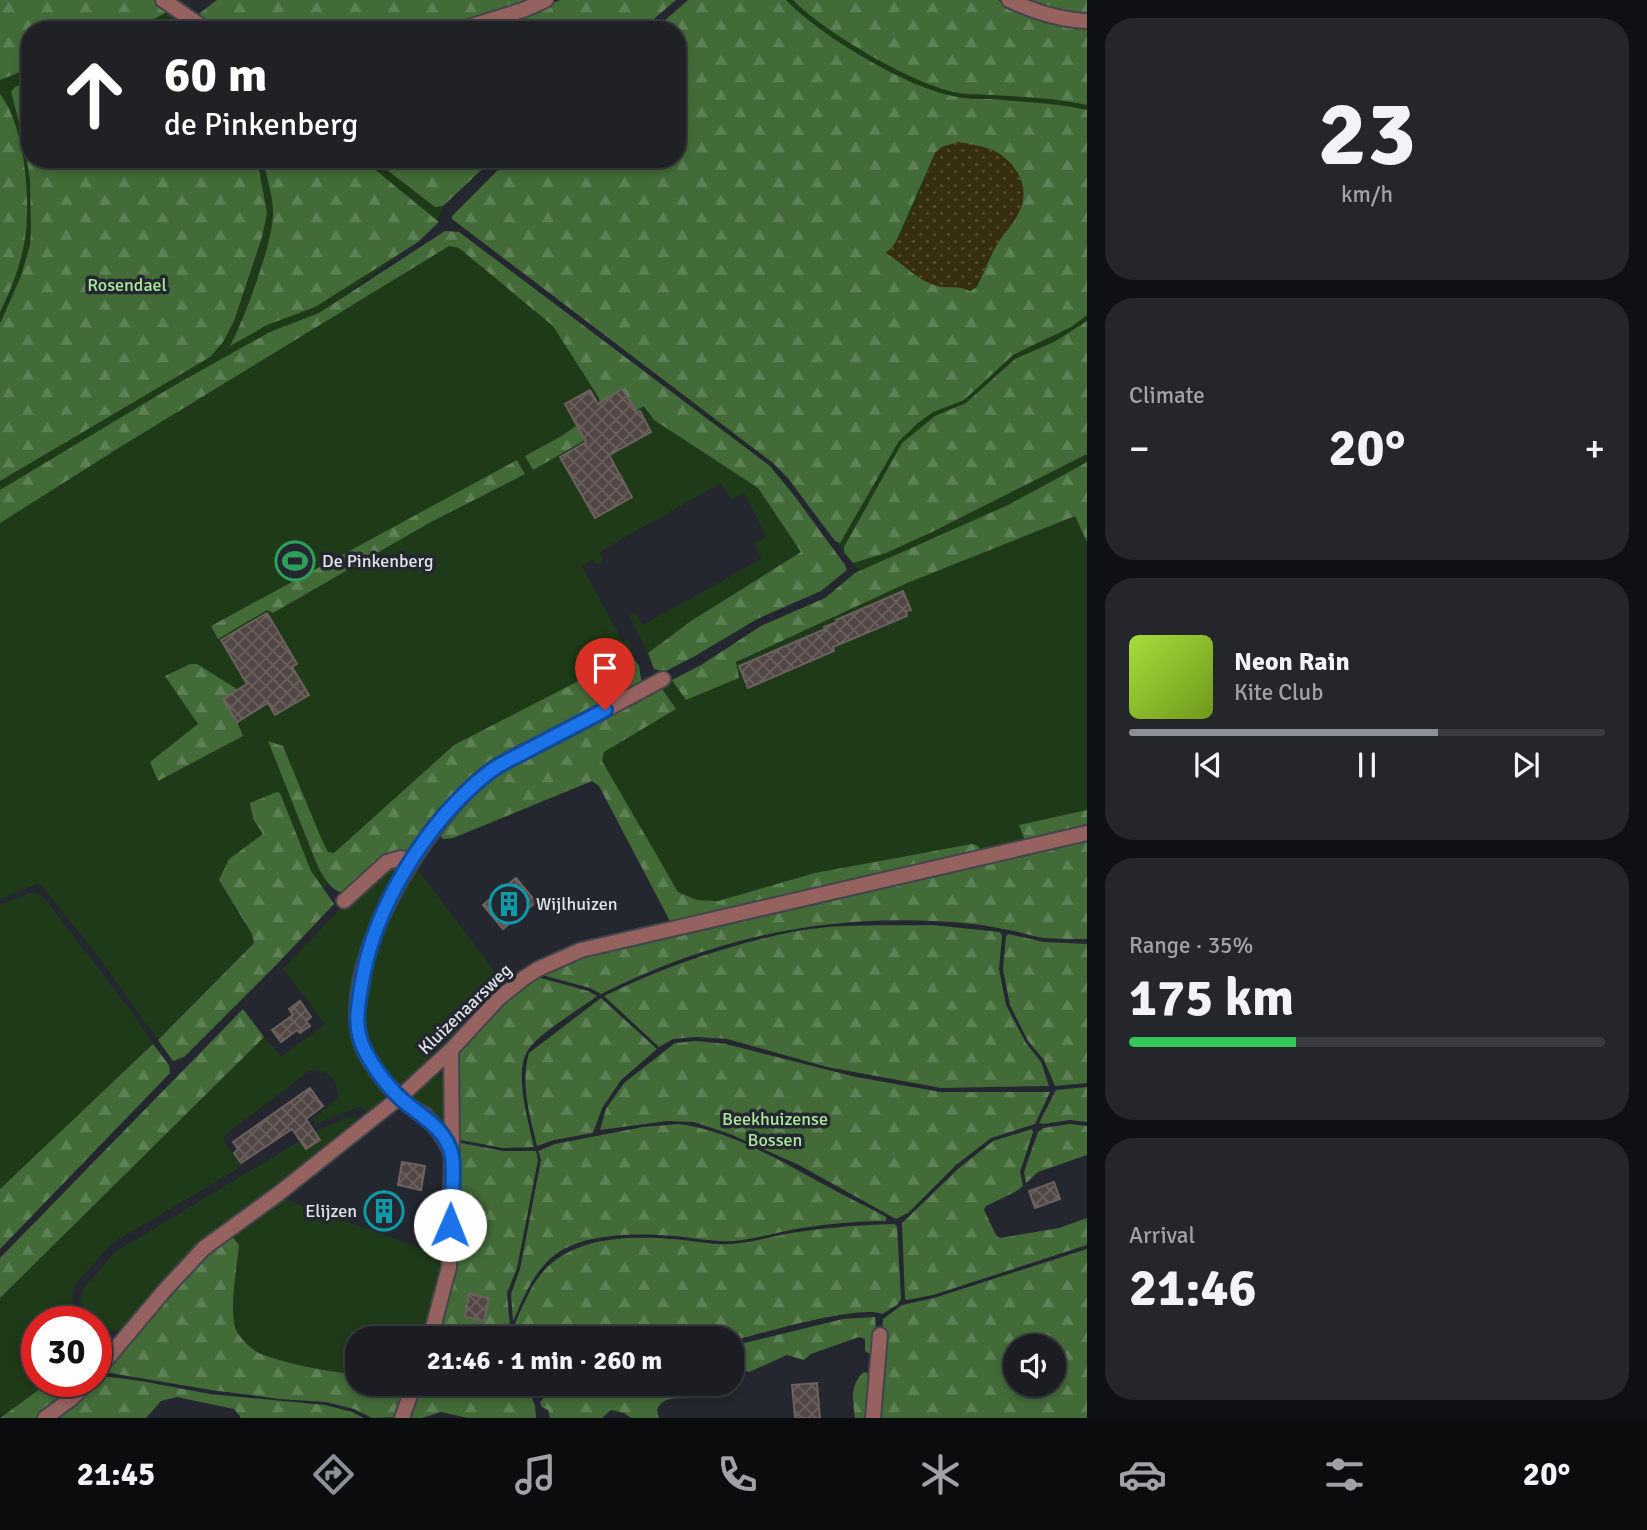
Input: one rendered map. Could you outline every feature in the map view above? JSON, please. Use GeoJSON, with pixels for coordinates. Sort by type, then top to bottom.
{"type":"FeatureCollection","features":[{"type":"Feature","properties":{"kind":"street"},"geometry":{"type":"LineString","coordinates":[[163,0],[194,21]]}},
{"type":"Feature","properties":{"kind":"street"},"geometry":{"type":"LineString","coordinates":[[491,21],[546,0]]}},
{"type":"Feature","properties":{"kind":"street"},"geometry":{"type":"LineString","coordinates":[[1009,0],[1040,14],[1087,21]]}},
{"type":"Feature","properties":{"kind":"street"},"geometry":{"type":"LineString","coordinates":[[452,1154],[433,1124],[400,1097],[375,1067],[363,1048],[357,1030],[364,966],[384,909],[411,863],[463,794],[491,771],[663,679]]}},
{"type":"Feature","properties":{"kind":"street","name":"Kluizenaarsweg"},"geometry":{"type":"LineString","coordinates":[[112,1353],[204,1248],[278,1194],[400,1097],[451,1050],[499,998],[524,978],[548,964],[581,950],[1087,834]]}},
{"type":"Feature","properties":{"kind":"street"},"geometry":{"type":"LineString","coordinates":[[344,901],[387,862],[401,858],[411,863]]}},
{"type":"Feature","properties":{"kind":"street"},"geometry":{"type":"LineString","coordinates":[[433,1326],[449,1267],[451,1050]]}},
{"type":"Feature","properties":{"kind":"street"},"geometry":{"type":"LineString","coordinates":[[873,1418],[880,1335]]}},
{"type":"Feature","properties":{"kind":"street"},"geometry":{"type":"LineString","coordinates":[[402,1418],[410,1396]]}},
{"type":"Feature","properties":{"kind":"street"},"geometry":{"type":"LineString","coordinates":[[44,1418],[73,1397]]}},
{"type":"Feature","properties":{"kind":"green space","name":"De Pinkenberg"},"geometry":{"type":"Polygon","coordinates":[[[0,0],[152,0],[181,21],[21,21],[21,168],[483,168],[443,206],[437,222],[419,240],[318,315],[455,231],[751,451],[725,466],[758,488],[801,552],[691,621],[648,653],[630,615],[636,614],[643,625],[761,559],[754,544],[766,536],[744,493],[731,500],[721,483],[599,552],[603,559],[600,564],[592,560],[582,566],[623,642],[628,639],[635,657],[631,654],[449,765],[322,890],[312,878],[280,794],[250,803],[253,819],[263,834],[219,880],[252,934],[254,943],[158,1040],[97,955],[41,885],[37,884],[0,899],[0,0]],[[199,724],[158,780],[213,751],[199,724]]]}},
{"type":"Feature","properties":{"kind":"green space"},"geometry":{"type":"Polygon","coordinates":[[[0,0],[155,0],[167,9],[167,12],[150,21],[21,21],[21,72],[0,80],[0,0]]]}},
{"type":"Feature","properties":{"kind":"green space"},"geometry":{"type":"Polygon","coordinates":[[[217,0],[533,0],[469,21],[200,21],[196,16],[217,0]]]}},
{"type":"Feature","properties":{"kind":"green space"},"geometry":{"type":"Polygon","coordinates":[[[560,0],[676,0],[652,21],[507,21],[560,0]]]}},
{"type":"Feature","properties":{"kind":"green space"},"geometry":{"type":"Polygon","coordinates":[[[688,0],[786,0],[819,28],[864,58],[934,91],[962,98],[1039,103],[1087,110],[1087,315],[1071,327],[1013,355],[964,400],[933,412],[918,423],[899,441],[840,543],[835,541],[787,477],[773,463],[452,219],[500,168],[686,168],[686,21],[664,21],[688,0]],[[942,147],[935,153],[894,246],[886,253],[938,286],[960,286],[970,291],[977,287],[995,247],[1018,214],[942,147]]]}},
{"type":"Feature","properties":{"kind":"green space"},"geometry":{"type":"Polygon","coordinates":[[[689,0],[996,0],[1039,19],[1087,26],[1087,823],[1026,843],[983,853],[980,848],[695,912],[684,895],[678,892],[592,747],[671,701],[660,686],[672,680],[682,694],[735,663],[875,593],[787,476],[680,168],[686,168],[686,21],[681,21],[689,0]]]}},
{"type":"Feature","properties":{"kind":"green space"},"geometry":{"type":"Polygon","coordinates":[[[793,0],[998,0],[1039,18],[1087,25],[1087,105],[1040,98],[963,94],[936,87],[869,55],[825,27],[793,0]]]}},
{"type":"Feature","properties":{"kind":"green space"},"geometry":{"type":"Polygon","coordinates":[[[1020,0],[1087,0],[1087,16],[1070,16],[1020,0]]]}},
{"type":"Feature","properties":{"kind":"green space"},"geometry":{"type":"Polygon","coordinates":[[[21,85],[21,130],[11,92],[21,85]]]}},
{"type":"Feature","properties":{"kind":"green space"},"geometry":{"type":"Polygon","coordinates":[[[0,94],[15,123],[20,141],[21,168],[25,168],[26,178],[27,215],[20,262],[0,312],[0,94]]]}},
{"type":"Feature","properties":{"kind":"green space","name":"Rosendael"},"geometry":{"type":"Polygon","coordinates":[[[28,168],[259,168],[267,213],[262,237],[234,321],[223,342],[210,357],[0,481],[0,324],[21,276],[30,245],[28,168]]]}},
{"type":"Feature","properties":{"kind":"green space"},"geometry":{"type":"Polygon","coordinates":[[[265,168],[373,168],[439,222],[418,242],[315,307],[267,325],[230,346],[243,318],[269,241],[272,199],[265,168]]]}},
{"type":"Feature","properties":{"kind":"green space"},"geometry":{"type":"Polygon","coordinates":[[[385,168],[483,168],[443,206],[435,207],[385,168]]]}},
{"type":"Feature","properties":{"kind":"green space"},"geometry":{"type":"Polygon","coordinates":[[[445,231],[459,232],[770,466],[847,570],[821,591],[757,619],[664,672],[654,669],[648,653],[691,621],[801,552],[758,488],[654,420],[644,406],[533,470],[525,456],[560,437],[600,409],[599,398],[553,326],[459,248],[449,246],[0,523],[0,490],[175,385],[270,332],[319,313],[445,231]]]}},
{"type":"Feature","properties":{"kind":"green space"},"geometry":{"type":"Polygon","coordinates":[[[1087,321],[1087,454],[932,532],[886,553],[853,563],[844,552],[844,547],[902,443],[935,416],[966,403],[1015,359],[1054,342],[1087,321]]]}},
{"type":"Feature","properties":{"kind":"green space"},"geometry":{"type":"Polygon","coordinates":[[[517,460],[525,474],[429,523],[273,613],[267,610],[218,639],[211,626],[517,460]]]}},
{"type":"Feature","properties":{"kind":"green space"},"geometry":{"type":"Polygon","coordinates":[[[1087,462],[1087,542],[1075,516],[907,583],[736,662],[739,678],[686,700],[672,680],[701,665],[761,626],[825,598],[855,573],[1008,505],[1087,462]]]}},
{"type":"Feature","properties":{"kind":"green space"},"geometry":{"type":"Polygon","coordinates":[[[631,654],[639,666],[642,685],[487,767],[409,855],[347,893],[337,891],[326,880],[318,867],[268,741],[283,746],[321,838],[328,852],[334,853],[454,745],[631,654]]]}},
{"type":"Feature","properties":{"kind":"green space"},"geometry":{"type":"Polygon","coordinates":[[[190,664],[197,664],[237,689],[245,706],[238,724],[243,736],[158,781],[150,762],[198,724],[165,676],[190,664]]]}},
{"type":"Feature","properties":{"kind":"green space"},"geometry":{"type":"Polygon","coordinates":[[[660,686],[676,709],[604,752],[602,761],[678,892],[697,900],[718,901],[815,873],[972,844],[978,846],[983,853],[672,925],[599,786],[592,781],[453,838],[443,839],[438,833],[492,774],[660,686]]]}},
{"type":"Feature","properties":{"kind":"green space"},"geometry":{"type":"Polygon","coordinates":[[[280,793],[311,871],[334,904],[184,1057],[173,1061],[158,1040],[254,943],[252,934],[219,880],[229,859],[263,834],[253,819],[250,803],[280,793]]]}},
{"type":"Feature","properties":{"kind":"green space"},"geometry":{"type":"Polygon","coordinates":[[[1087,810],[1087,828],[1026,843],[1019,825],[1087,810]]]}},
{"type":"Feature","properties":{"kind":"green space"},"geometry":{"type":"Polygon","coordinates":[[[1087,838],[1087,939],[1044,938],[951,922],[847,922],[804,927],[722,946],[681,959],[601,994],[590,988],[538,974],[583,955],[1087,838]]]}},
{"type":"Feature","properties":{"kind":"green space"},"geometry":{"type":"Polygon","coordinates":[[[395,862],[404,866],[352,1012],[390,1095],[388,1100],[369,1114],[359,1107],[315,1124],[313,1119],[338,1098],[338,1092],[334,1081],[326,1073],[309,1071],[225,1135],[224,1141],[241,1165],[239,1168],[111,1244],[75,1285],[73,1306],[21,1306],[21,1397],[30,1397],[0,1416],[0,1298],[264,1037],[281,1057],[325,1024],[283,969],[339,910],[395,862]]]}},
{"type":"Feature","properties":{"kind":"green space"},"geometry":{"type":"Polygon","coordinates":[[[415,866],[506,986],[402,1086],[393,1083],[367,1045],[362,1029],[369,967],[377,937],[415,866]]]}},
{"type":"Feature","properties":{"kind":"green space"},"geometry":{"type":"Polygon","coordinates":[[[30,893],[39,894],[48,903],[132,1012],[153,1044],[0,1189],[0,905],[30,893]]]}},
{"type":"Feature","properties":{"kind":"green space"},"geometry":{"type":"Polygon","coordinates":[[[932,925],[1000,932],[1002,936],[999,969],[1006,1005],[1026,1043],[1041,1062],[1049,1086],[941,1088],[827,1067],[727,1039],[673,1039],[659,1047],[604,996],[698,957],[772,936],[830,927],[932,925]]]}},
{"type":"Feature","properties":{"kind":"green space"},"geometry":{"type":"Polygon","coordinates":[[[1008,934],[1044,942],[1087,944],[1087,1083],[1055,1086],[1044,1060],[1028,1041],[1010,1005],[1003,969],[1008,934]]]}},
{"type":"Feature","properties":{"kind":"green space"},"geometry":{"type":"Polygon","coordinates":[[[534,976],[597,996],[560,1022],[528,1050],[522,1071],[522,1084],[534,1147],[503,1148],[455,1139],[457,1061],[460,1048],[503,1002],[534,976]]]}},
{"type":"Feature","properties":{"kind":"green space"},"geometry":{"type":"Polygon","coordinates":[[[601,998],[657,1049],[621,1080],[602,1108],[593,1133],[537,1146],[526,1088],[529,1053],[601,998]]]}},
{"type":"Feature","properties":{"kind":"green space"},"geometry":{"type":"Polygon","coordinates":[[[243,1009],[264,1037],[0,1298],[0,1258],[243,1009]]]}},
{"type":"Feature","properties":{"kind":"green space","name":"Beekhuizense Bossen"},"geometry":{"type":"Polygon","coordinates":[[[696,1041],[726,1044],[856,1077],[941,1092],[1050,1092],[1035,1124],[991,1138],[956,1165],[908,1213],[896,1219],[799,1165],[730,1134],[694,1122],[667,1121],[600,1130],[606,1109],[624,1083],[675,1043],[696,1041]]]}},
{"type":"Feature","properties":{"kind":"green space"},"geometry":{"type":"Polygon","coordinates":[[[153,1044],[169,1065],[170,1073],[0,1249],[0,1189],[153,1044]]]}},
{"type":"Feature","properties":{"kind":"green space"},"geometry":{"type":"Polygon","coordinates":[[[438,1073],[446,1080],[448,1132],[410,1100],[409,1095],[438,1073]]]}},
{"type":"Feature","properties":{"kind":"green space"},"geometry":{"type":"Polygon","coordinates":[[[1087,1087],[1087,1122],[1070,1120],[1039,1123],[1056,1090],[1087,1087]]]}},
{"type":"Feature","properties":{"kind":"green space"},"geometry":{"type":"Polygon","coordinates":[[[354,1115],[361,1124],[159,1287],[123,1329],[112,1331],[112,1306],[83,1306],[80,1303],[83,1289],[115,1252],[318,1130],[354,1115]]]}},
{"type":"Feature","properties":{"kind":"green space"},"geometry":{"type":"Polygon","coordinates":[[[679,1124],[721,1134],[762,1151],[886,1217],[886,1221],[818,1226],[733,1241],[627,1235],[577,1243],[563,1249],[538,1272],[513,1321],[511,1294],[520,1269],[541,1160],[538,1151],[555,1144],[643,1127],[679,1124]]]}},
{"type":"Feature","properties":{"kind":"green space"},"geometry":{"type":"Polygon","coordinates":[[[1070,1124],[1087,1126],[1087,1155],[1038,1172],[1026,1183],[1024,1172],[1038,1132],[1043,1128],[1070,1124]]]}},
{"type":"Feature","properties":{"kind":"green space"},"geometry":{"type":"Polygon","coordinates":[[[1032,1129],[1020,1172],[1023,1186],[986,1206],[984,1210],[1000,1238],[1059,1228],[1087,1218],[1087,1245],[933,1295],[905,1299],[902,1223],[959,1168],[993,1141],[1032,1129]]]}},
{"type":"Feature","properties":{"kind":"green space"},"geometry":{"type":"Polygon","coordinates":[[[456,1142],[503,1151],[536,1151],[538,1160],[517,1268],[507,1293],[510,1326],[436,1326],[456,1142]]]}},
{"type":"Feature","properties":{"kind":"green space"},"geometry":{"type":"Polygon","coordinates":[[[281,1198],[445,1257],[428,1326],[345,1326],[345,1373],[261,1354],[248,1345],[234,1324],[233,1302],[239,1245],[231,1235],[281,1198]]]}},
{"type":"Feature","properties":{"kind":"green space"},"geometry":{"type":"Polygon","coordinates":[[[858,1226],[897,1226],[901,1299],[897,1305],[882,1314],[870,1312],[832,1316],[744,1338],[744,1326],[515,1326],[539,1276],[570,1251],[589,1244],[651,1238],[730,1244],[789,1233],[858,1226]]]}},
{"type":"Feature","properties":{"kind":"green space"},"geometry":{"type":"Polygon","coordinates":[[[231,1235],[239,1245],[233,1302],[234,1324],[237,1332],[251,1348],[272,1358],[345,1373],[345,1396],[404,1396],[397,1417],[372,1418],[354,1409],[326,1402],[211,1390],[112,1373],[112,1362],[148,1318],[213,1250],[231,1235]]]}},
{"type":"Feature","properties":{"kind":"green space"},"geometry":{"type":"Polygon","coordinates":[[[1087,1249],[1087,1418],[877,1418],[883,1319],[902,1305],[934,1298],[1087,1249]]]}},
{"type":"Feature","properties":{"kind":"green space"},"geometry":{"type":"Polygon","coordinates":[[[875,1317],[877,1348],[870,1354],[865,1351],[865,1339],[859,1337],[811,1354],[804,1360],[787,1355],[749,1372],[744,1371],[744,1343],[843,1319],[875,1317]]]}},
{"type":"Feature","properties":{"kind":"green space"},"geometry":{"type":"Polygon","coordinates":[[[864,1372],[870,1374],[870,1418],[855,1418],[854,1388],[864,1372]]]}},
{"type":"Feature","properties":{"kind":"green space"},"geometry":{"type":"Polygon","coordinates":[[[112,1377],[210,1394],[325,1405],[364,1418],[241,1418],[234,1409],[177,1397],[161,1401],[146,1418],[54,1418],[78,1397],[112,1397],[112,1377]]]}},
{"type":"Feature","properties":{"kind":"green space"},"geometry":{"type":"Polygon","coordinates":[[[415,1396],[531,1396],[536,1418],[468,1418],[441,1412],[422,1418],[407,1418],[415,1396]]]}},
{"type":"Feature","properties":{"kind":"green space"},"geometry":{"type":"Polygon","coordinates":[[[544,1396],[700,1396],[665,1401],[657,1410],[659,1418],[631,1418],[611,1410],[602,1418],[550,1418],[548,1410],[540,1403],[544,1396]]]}},
{"type":"Feature","properties":{"kind":"green space"},"geometry":{"type":"Polygon","coordinates":[[[29,1397],[62,1397],[36,1418],[0,1418],[29,1397]]]}},
{"type":"Feature","properties":{"kind":"sand"},"geometry":{"type":"Polygon","coordinates":[[[958,142],[986,148],[1003,156],[1016,170],[1024,196],[1013,223],[997,245],[977,284],[970,291],[930,284],[886,253],[907,222],[935,153],[942,147],[958,142]]]}},
{"type":"Feature","properties":{"kind":"building"},"geometry":{"type":"Polygon","coordinates":[[[622,389],[637,412],[640,411],[651,432],[609,455],[632,497],[595,518],[560,457],[586,442],[565,404],[590,390],[598,404],[622,389]]]}},
{"type":"Feature","properties":{"kind":"building"},"geometry":{"type":"Polygon","coordinates":[[[903,591],[911,610],[906,611],[907,616],[833,647],[834,651],[748,688],[739,666],[825,629],[824,627],[837,622],[836,620],[903,591]]]}},
{"type":"Feature","properties":{"kind":"building"},"geometry":{"type":"Polygon","coordinates":[[[267,613],[297,664],[292,667],[309,695],[275,715],[268,703],[237,722],[223,699],[247,684],[221,640],[267,613]]]}},
{"type":"Feature","properties":{"kind":"building","name":"Wijlhuizen"},"geometry":{"type":"Polygon","coordinates":[[[516,878],[536,902],[503,929],[483,905],[516,878]]]}},
{"type":"Feature","properties":{"kind":"building"},"geometry":{"type":"Polygon","coordinates":[[[300,1001],[311,1017],[306,1021],[310,1026],[300,1033],[297,1030],[281,1042],[272,1030],[293,1015],[289,1009],[300,1001]]]}},
{"type":"Feature","properties":{"kind":"building"},"geometry":{"type":"Polygon","coordinates":[[[310,1088],[323,1106],[306,1119],[320,1140],[306,1149],[292,1129],[241,1163],[234,1153],[238,1149],[233,1142],[310,1088]]]}},
{"type":"Feature","properties":{"kind":"building"},"geometry":{"type":"Polygon","coordinates":[[[402,1162],[425,1166],[421,1190],[398,1185],[402,1162]]]}},
{"type":"Feature","properties":{"kind":"building"},"geometry":{"type":"Polygon","coordinates":[[[1054,1182],[1060,1199],[1035,1208],[1029,1191],[1054,1182]]]}},
{"type":"Feature","properties":{"kind":"building","name":"Elijzen"},"geometry":{"type":"Polygon","coordinates":[[[375,1195],[398,1199],[393,1228],[370,1223],[375,1195]]]}},
{"type":"Feature","properties":{"kind":"building"},"geometry":{"type":"Polygon","coordinates":[[[469,1294],[489,1298],[484,1321],[465,1317],[469,1294]]]}},
{"type":"Feature","properties":{"kind":"building"},"geometry":{"type":"Polygon","coordinates":[[[817,1383],[820,1418],[795,1418],[792,1385],[817,1383]]]}},
{"type":"Feature","properties":{"kind":"place","name":"De Pinkenberg"},"geometry":{"type":"Point","coordinates":[295,561]}},
{"type":"Feature","properties":{"kind":"place","name":"Wijlhuizen"},"geometry":{"type":"Point","coordinates":[509,904]}},
{"type":"Feature","properties":{"kind":"place","name":"Elijzen"},"geometry":{"type":"Point","coordinates":[384,1211]}},
{"type":"Feature","properties":{"kind":"route"},"geometry":{"type":"LineString","coordinates":[[450,1225],[452,1154],[433,1124],[425,1115],[407,1104],[375,1067],[363,1048],[357,1030],[364,966],[373,935],[384,909],[411,863],[463,794],[491,771],[605,710]]}}]}
